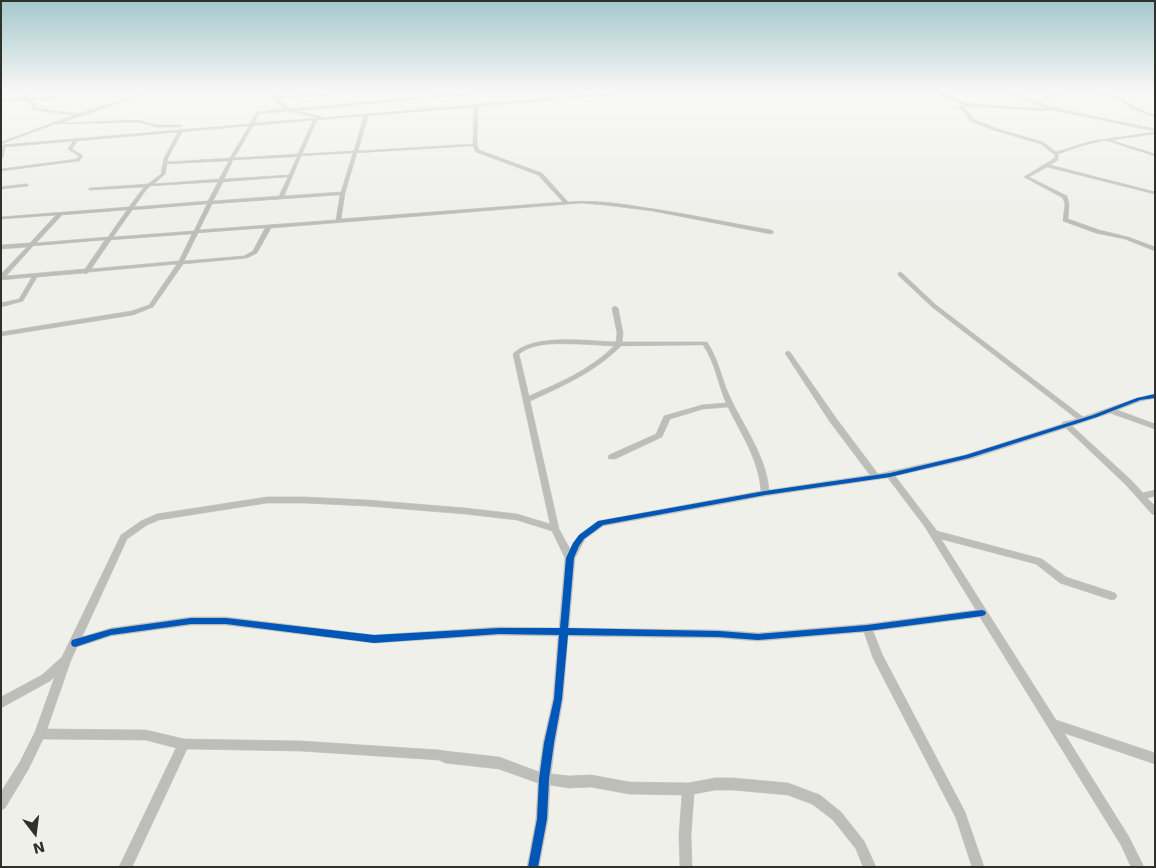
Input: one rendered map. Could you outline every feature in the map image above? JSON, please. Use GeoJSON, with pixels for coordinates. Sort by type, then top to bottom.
{"type":"FeatureCollection","features":[{"type":"Feature","properties":{"kind":"street"},"geometry":{"type":"LineString","coordinates":[[2,145],[32,133]]}},
{"type":"Feature","properties":{"kind":"street"},"geometry":{"type":"LineString","coordinates":[[2,145],[168,133]]}},
{"type":"Feature","properties":{"kind":"street"},"geometry":{"type":"LineString","coordinates":[[86,272],[144,188],[163,174],[165,163],[178,133]]}},
{"type":"Feature","properties":{"kind":"street"},"geometry":{"type":"LineString","coordinates":[[1,334],[142,311],[154,303],[180,264],[246,133]]}},
{"type":"Feature","properties":{"kind":"street"},"geometry":{"type":"LineString","coordinates":[[281,198],[310,133]]}},
{"type":"Feature","properties":{"kind":"street"},"geometry":{"type":"LineString","coordinates":[[338,221],[343,193],[362,133]]}},
{"type":"Feature","properties":{"kind":"street"},"geometry":{"type":"LineString","coordinates":[[475,133],[475,145],[479,153],[540,174],[567,203]]}},
{"type":"Feature","properties":{"kind":"street"},"geometry":{"type":"LineString","coordinates":[[1009,133],[1042,143],[1058,158],[1026,177],[1065,198],[1068,204],[1066,206],[1065,220],[1095,232],[1117,236],[1155,249]]}},
{"type":"Feature","properties":{"kind":"street"},"geometry":{"type":"LineString","coordinates":[[1055,154],[1070,147],[1103,139],[1145,133]]}},
{"type":"Feature","properties":{"kind":"street"},"geometry":{"type":"LineString","coordinates":[[1103,139],[1155,155]]}},
{"type":"Feature","properties":{"kind":"street"},"geometry":{"type":"LineString","coordinates":[[1,170],[78,160],[81,156],[70,149],[75,141]]}},
{"type":"Feature","properties":{"kind":"street"},"geometry":{"type":"LineString","coordinates":[[1,158],[2,145]]}},
{"type":"Feature","properties":{"kind":"street"},"geometry":{"type":"LineString","coordinates":[[165,163],[475,145]]}},
{"type":"Feature","properties":{"kind":"street"},"geometry":{"type":"LineString","coordinates":[[1046,165],[1155,193]]}},
{"type":"Feature","properties":{"kind":"street"},"geometry":{"type":"LineString","coordinates":[[90,189],[290,176]]}},
{"type":"Feature","properties":{"kind":"street"},"geometry":{"type":"LineString","coordinates":[[1,188],[26,185]]}},
{"type":"Feature","properties":{"kind":"street"},"geometry":{"type":"LineString","coordinates":[[1,218],[343,193]]}},
{"type":"Feature","properties":{"kind":"street"},"geometry":{"type":"LineString","coordinates":[[1,247],[567,203],[602,202],[771,232]]}},
{"type":"Feature","properties":{"kind":"street"},"geometry":{"type":"LineString","coordinates":[[2,278],[60,214]]}},
{"type":"Feature","properties":{"kind":"street"},"geometry":{"type":"LineString","coordinates":[[2,278],[180,264],[250,255],[255,252],[269,226]]}},
{"type":"Feature","properties":{"kind":"street"},"geometry":{"type":"LineString","coordinates":[[900,274],[934,306],[1082,420]]}},
{"type":"Feature","properties":{"kind":"street"},"geometry":{"type":"LineString","coordinates":[[1,306],[21,300],[35,276]]}},
{"type":"Feature","properties":{"kind":"street"},"geometry":{"type":"LineString","coordinates":[[527,400],[584,374],[607,357],[619,344],[620,333],[615,308]]}},
{"type":"Feature","properties":{"kind":"street"},"geometry":{"type":"LineString","coordinates":[[570,558],[555,529],[516,354],[522,348],[547,344],[705,343],[712,355],[730,405],[760,466],[765,480],[764,493]]}},
{"type":"Feature","properties":{"kind":"street"},"geometry":{"type":"LineString","coordinates":[[788,353],[833,420],[876,477]]}},
{"type":"Feature","properties":{"kind":"street"},"geometry":{"type":"LineString","coordinates":[[533,867],[542,819],[544,779],[558,699],[570,558],[577,540],[602,524],[764,493],[890,475],[967,457],[1082,420],[1139,399],[1155,396]]}},
{"type":"Feature","properties":{"kind":"street"},"geometry":{"type":"LineString","coordinates":[[612,457],[659,435],[667,418],[702,408],[730,405]]}},
{"type":"Feature","properties":{"kind":"street"},"geometry":{"type":"LineString","coordinates":[[1110,410],[1155,428]]}},
{"type":"Feature","properties":{"kind":"street"},"geometry":{"type":"LineString","coordinates":[[1066,424],[1142,496],[1155,512]]}},
{"type":"Feature","properties":{"kind":"street"},"geometry":{"type":"LineString","coordinates":[[890,475],[934,534],[1125,841],[1138,867]]}},
{"type":"Feature","properties":{"kind":"street"},"geometry":{"type":"LineString","coordinates":[[1142,496],[1155,493]]}},
{"type":"Feature","properties":{"kind":"street"},"geometry":{"type":"LineString","coordinates":[[1,804],[24,766],[40,734],[66,660],[124,537],[144,523],[157,517],[235,504],[267,500],[304,500],[367,503],[517,517],[555,529]]}},
{"type":"Feature","properties":{"kind":"street"},"geometry":{"type":"LineString","coordinates":[[934,534],[1001,553],[1040,561],[1063,580],[1112,596]]}},
{"type":"Feature","properties":{"kind":"street"},"geometry":{"type":"LineString","coordinates":[[75,644],[111,632],[192,621],[226,621],[374,639],[499,631],[758,637],[867,628],[982,613]]}},
{"type":"Feature","properties":{"kind":"street"},"geometry":{"type":"LineString","coordinates":[[867,628],[877,656],[961,816],[978,867]]}},
{"type":"Feature","properties":{"kind":"street"},"geometry":{"type":"LineString","coordinates":[[1,703],[46,678],[66,660]]}},
{"type":"Feature","properties":{"kind":"street"},"geometry":{"type":"LineString","coordinates":[[1052,724],[1155,759]]}},
{"type":"Feature","properties":{"kind":"street"},"geometry":{"type":"LineString","coordinates":[[40,734],[146,735],[184,744],[302,746],[439,755],[498,763],[544,779],[607,783],[629,788],[688,789],[715,784],[733,784],[788,790],[816,799],[837,816],[860,845],[870,867]]}},
{"type":"Feature","properties":{"kind":"street"},"geometry":{"type":"LineString","coordinates":[[125,867],[184,744]]}},
{"type":"Feature","properties":{"kind":"street"},"geometry":{"type":"LineString","coordinates":[[686,867],[685,835],[688,789]]}},
{"type":"Feature","properties":{"kind":"cycle path"},"geometry":{"type":"LineString","coordinates":[[533,867],[542,819],[544,779],[549,743],[558,699],[570,558],[576,545],[589,531],[601,523],[765,493],[890,475],[967,457],[1095,416],[1139,399],[1155,396]]}},
{"type":"Feature","properties":{"kind":"cycle path"},"geometry":{"type":"LineString","coordinates":[[75,643],[111,632],[191,621],[226,621],[374,639],[499,631],[719,634],[758,637],[867,628],[982,613]]}}]}
